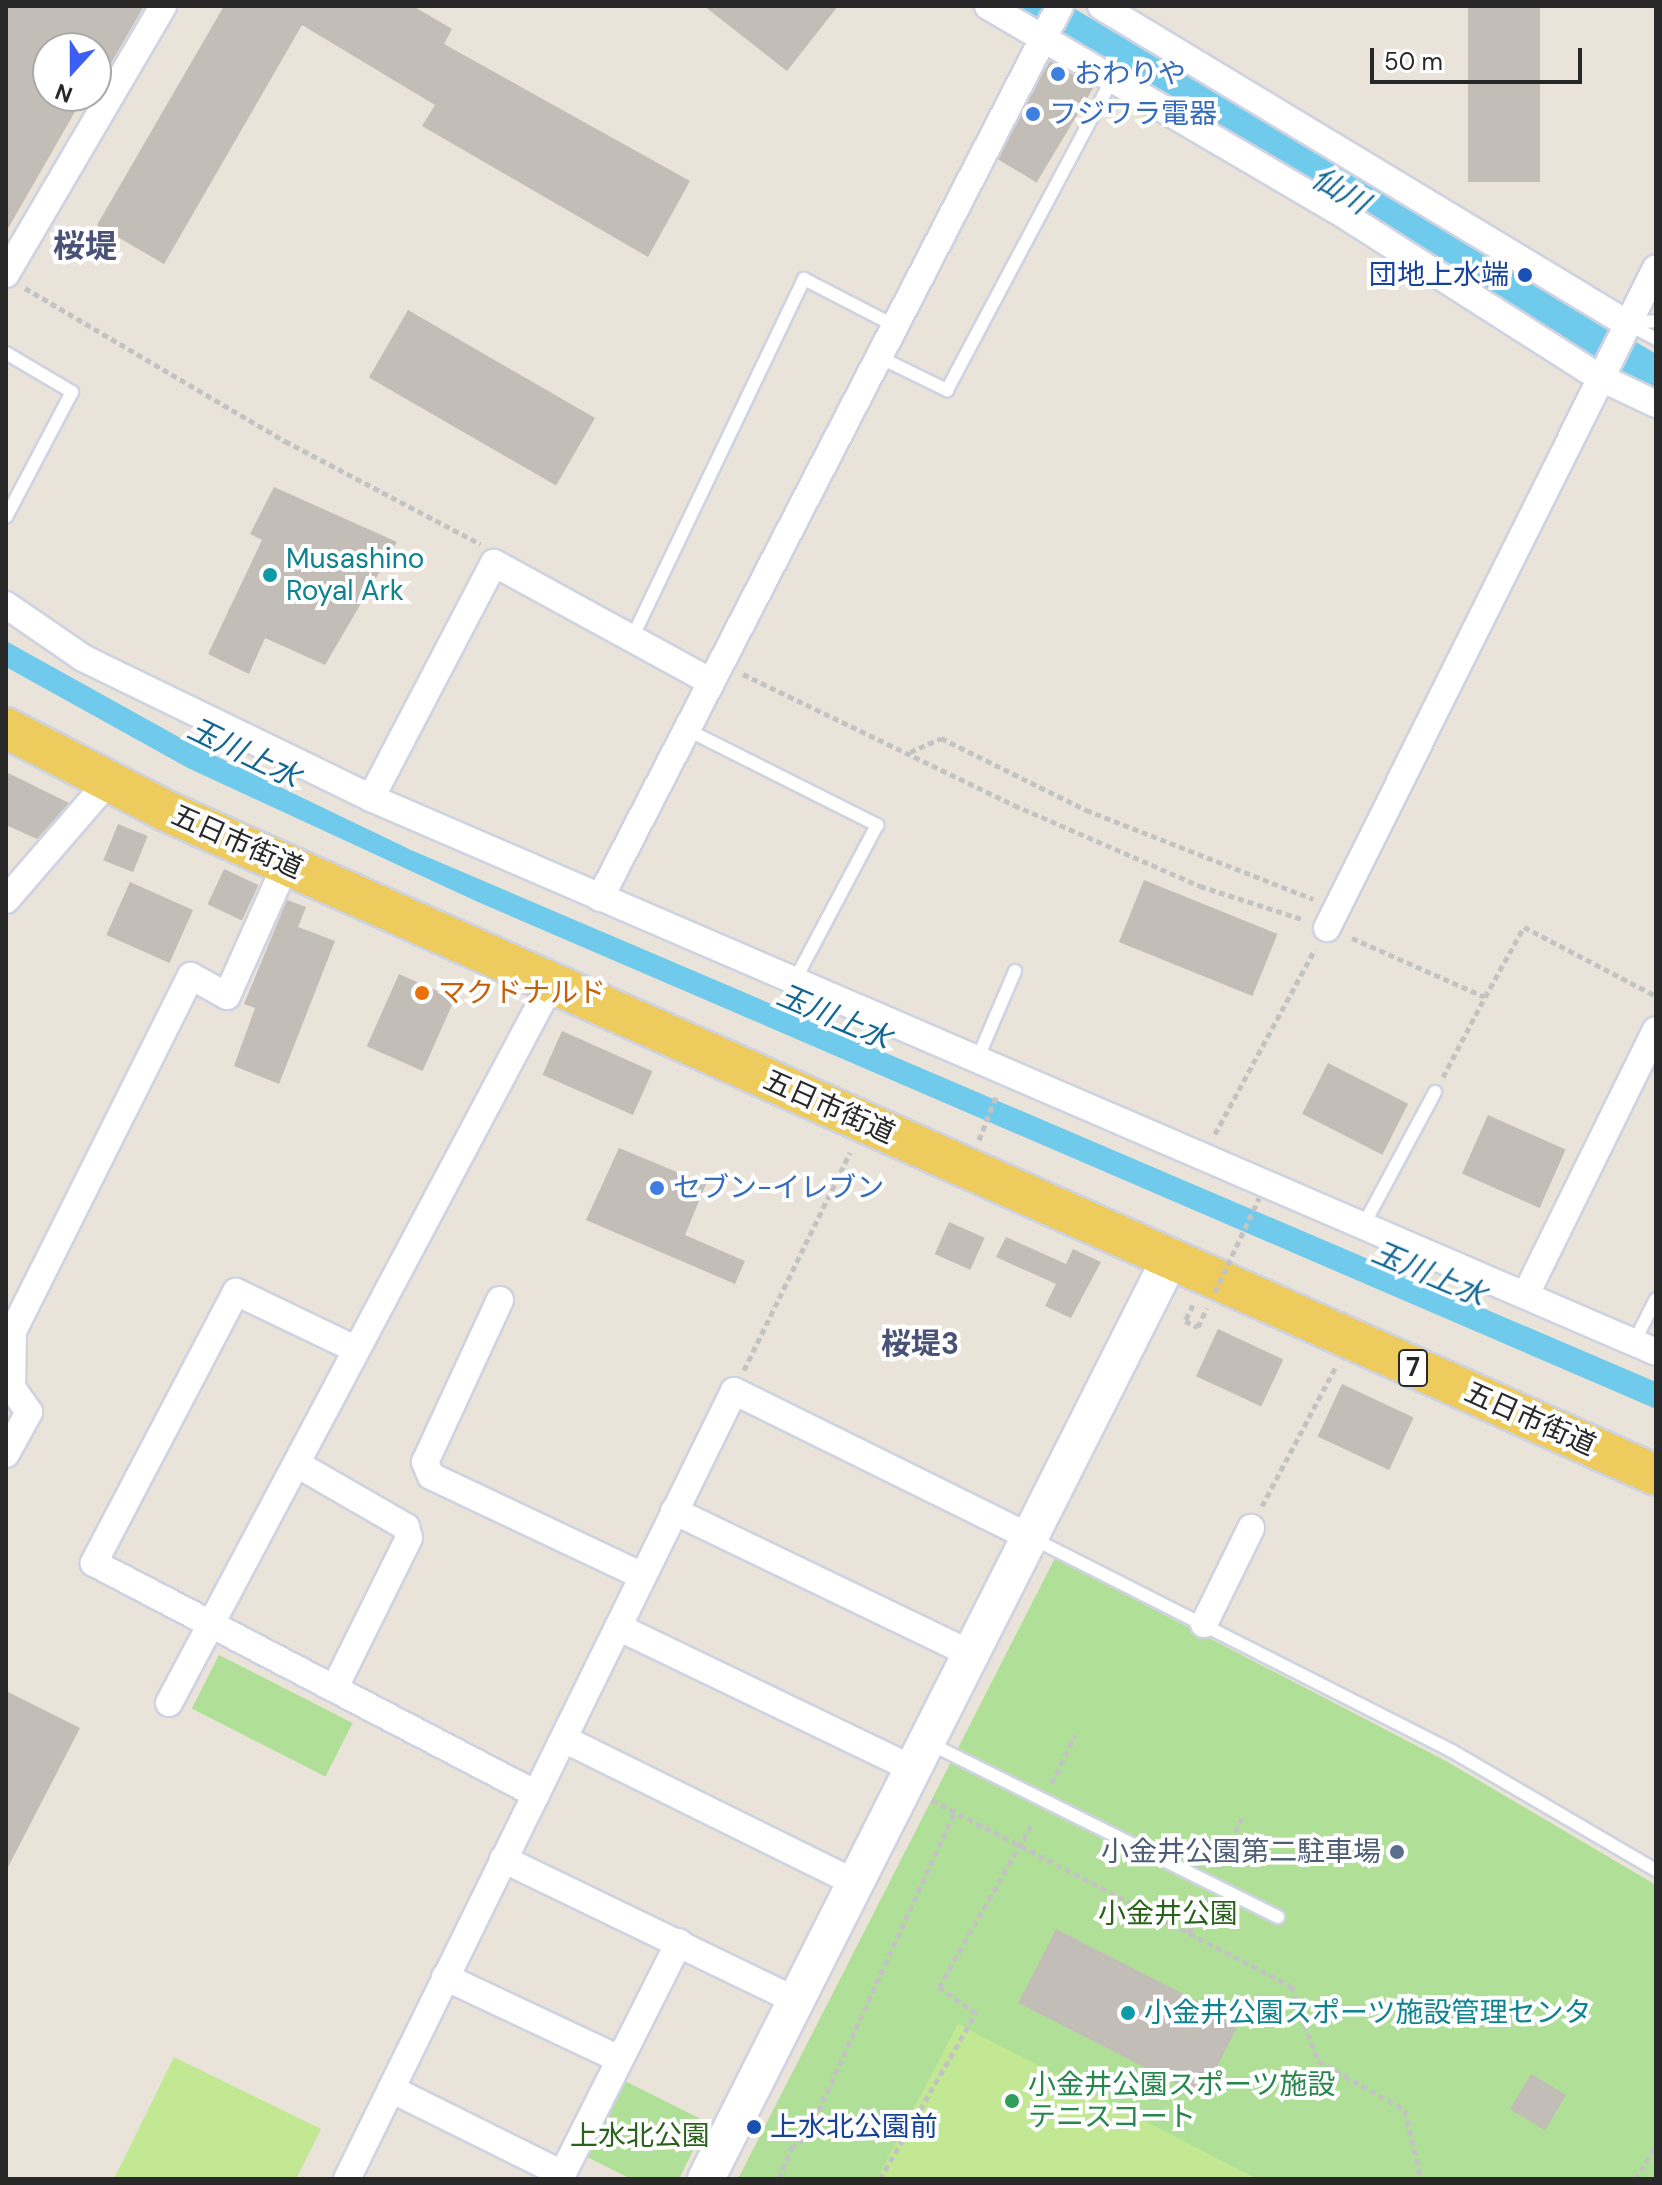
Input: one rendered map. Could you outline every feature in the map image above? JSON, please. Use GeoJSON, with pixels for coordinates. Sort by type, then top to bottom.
{"type":"FeatureCollection","features":[{"type":"Feature","properties":{"kind":"main road","name":"五日市街道"},"geometry":{"type":"LineString","coordinates":[[6,728],[108,782],[551,984],[1656,1475]]}},
{"type":"Feature","properties":{"kind":"street"},"geometry":{"type":"LineString","coordinates":[[13,279],[163,6]]}},
{"type":"Feature","properties":{"kind":"street"},"geometry":{"type":"LineString","coordinates":[[988,6],[1349,218],[1599,377],[1656,404]]}},
{"type":"Feature","properties":{"kind":"street"},"geometry":{"type":"LineString","coordinates":[[600,898],[1060,6]]}},
{"type":"Feature","properties":{"kind":"street"},"geometry":{"type":"LineString","coordinates":[[1101,6],[1622,330]]}},
{"type":"Feature","properties":{"kind":"street"},"geometry":{"type":"LineString","coordinates":[[1332,918],[1622,330],[1656,268]]}},
{"type":"Feature","properties":{"kind":"street"},"geometry":{"type":"LineString","coordinates":[[371,798],[494,563],[633,636],[716,672]]}},
{"type":"Feature","properties":{"kind":"street"},"geometry":{"type":"LineString","coordinates":[[6,605],[83,658],[371,798],[976,1062],[1364,1224],[1645,1347]]}},
{"type":"Feature","properties":{"kind":"street"},"geometry":{"type":"LineString","coordinates":[[6,900],[108,782]]}},
{"type":"Feature","properties":{"kind":"street"},"geometry":{"type":"LineString","coordinates":[[6,1454],[29,1412],[12,1388],[10,1329],[191,976],[227,996],[286,864]]}},
{"type":"Feature","properties":{"kind":"street"},"geometry":{"type":"LineString","coordinates":[[169,1703],[551,984]]}},
{"type":"Feature","properties":{"kind":"street"},"geometry":{"type":"LineString","coordinates":[[1526,1294],[1656,1030]]}},
{"type":"Feature","properties":{"kind":"street"},"geometry":{"type":"LineString","coordinates":[[706,2179],[973,1655],[1170,1259]]}},
{"type":"Feature","properties":{"kind":"street"},"geometry":{"type":"LineString","coordinates":[[355,1349],[236,1292],[94,1563],[336,1685],[536,1794]]}},
{"type":"Feature","properties":{"kind":"street"},"geometry":{"type":"LineString","coordinates":[[500,1300],[425,1462],[431,1476],[643,1576]]}},
{"type":"Feature","properties":{"kind":"street"},"geometry":{"type":"LineString","coordinates":[[347,2179],[734,1391],[1031,1538]]}},
{"type":"Feature","properties":{"kind":"street"},"geometry":{"type":"LineString","coordinates":[[297,1464],[406,1527],[409,1538],[336,1685]]}},
{"type":"Feature","properties":{"kind":"street"},"geometry":{"type":"LineString","coordinates":[[674,1511],[973,1655]]}},
{"type":"Feature","properties":{"kind":"street"},"geometry":{"type":"LineString","coordinates":[[1204,1624],[1251,1528]]}},
{"type":"Feature","properties":{"kind":"street"},"geometry":{"type":"LineString","coordinates":[[618,1627],[916,1766]]}},
{"type":"Feature","properties":{"kind":"street"},"geometry":{"type":"LineString","coordinates":[[564,1739],[856,1883]]}},
{"type":"Feature","properties":{"kind":"street"},"geometry":{"type":"LineString","coordinates":[[503,1859],[797,2001]]}},
{"type":"Feature","properties":{"kind":"street"},"geometry":{"type":"LineString","coordinates":[[391,2089],[561,2176],[679,1942]]}},
{"type":"Feature","properties":{"kind":"street"},"geometry":{"type":"LineString","coordinates":[[445,1977],[619,2059]]}},
{"type":"Feature","properties":{"kind":"lane"},"geometry":{"type":"LineString","coordinates":[[879,357],[947,390],[1111,81]]}},
{"type":"Feature","properties":{"kind":"lane"},"geometry":{"type":"LineString","coordinates":[[633,636],[804,279],[895,326]]}},
{"type":"Feature","properties":{"kind":"lane"},"geometry":{"type":"LineString","coordinates":[[1622,330],[1656,321]]}},
{"type":"Feature","properties":{"kind":"lane"},"geometry":{"type":"LineString","coordinates":[[1622,330],[1656,339]]}},
{"type":"Feature","properties":{"kind":"lane"},"geometry":{"type":"LineString","coordinates":[[6,353],[72,392],[6,517]]}},
{"type":"Feature","properties":{"kind":"lane"},"geometry":{"type":"LineString","coordinates":[[688,730],[877,825],[794,982]]}},
{"type":"Feature","properties":{"kind":"lane"},"geometry":{"type":"LineString","coordinates":[[976,1062],[1015,971]]}},
{"type":"Feature","properties":{"kind":"lane"},"geometry":{"type":"LineString","coordinates":[[1364,1224],[1435,1092]]}},
{"type":"Feature","properties":{"kind":"lane"},"geometry":{"type":"LineString","coordinates":[[1645,1347],[1656,1299]]}},
{"type":"Feature","properties":{"kind":"lane"},"geometry":{"type":"LineString","coordinates":[[1031,1538],[1452,1751],[1656,1870]]}},
{"type":"Feature","properties":{"kind":"lane"},"geometry":{"type":"LineString","coordinates":[[916,1766],[1278,1917]]}},
{"type":"Feature","properties":{"kind":"path"},"geometry":{"type":"LineString","coordinates":[[13,279],[285,441],[485,547]]}},
{"type":"Feature","properties":{"kind":"path"},"geometry":{"type":"LineString","coordinates":[[716,672],[910,752],[1200,886],[1332,918]]}},
{"type":"Feature","properties":{"kind":"path"},"geometry":{"type":"LineString","coordinates":[[910,752],[941,738],[1086,810],[1332,918],[1485,997]]}},
{"type":"Feature","properties":{"kind":"path"},"geometry":{"type":"LineString","coordinates":[[1203,1157],[1332,918]]}},
{"type":"Feature","properties":{"kind":"path"},"geometry":{"type":"LineString","coordinates":[[1435,1092],[1524,927],[1656,996]]}},
{"type":"Feature","properties":{"kind":"path"},"geometry":{"type":"LineString","coordinates":[[979,1141],[999,1089]]}},
{"type":"Feature","properties":{"kind":"path"},"geometry":{"type":"LineString","coordinates":[[734,1391],[865,1123]]}},
{"type":"Feature","properties":{"kind":"path"},"geometry":{"type":"LineString","coordinates":[[1215,1292],[1259,1198]]}},
{"type":"Feature","properties":{"kind":"path"},"geometry":{"type":"LineString","coordinates":[[1251,1528],[1350,1340]]}},
{"type":"Feature","properties":{"kind":"path"},"geometry":{"type":"LineString","coordinates":[[1050,1788],[1075,1735]]}},
{"type":"Feature","properties":{"kind":"path"},"geometry":{"type":"LineString","coordinates":[[916,1766],[955,1811],[1291,1986],[1318,2061],[1405,2110],[1421,2179]]}},
{"type":"Feature","properties":{"kind":"path"},"geometry":{"type":"LineString","coordinates":[[779,2179],[791,2148],[806,2138],[955,1811]]}},
{"type":"Feature","properties":{"kind":"path"},"geometry":{"type":"LineString","coordinates":[[1217,1869],[1242,1818]]}},
{"type":"Feature","properties":{"kind":"path"},"geometry":{"type":"LineString","coordinates":[[880,2179],[976,2013],[939,1987],[1031,1826]]}},
{"type":"Feature","properties":{"kind":"path"},"geometry":{"type":"LineString","coordinates":[[1189,1933],[1201,1905]]}},
{"type":"Feature","properties":{"kind":"path"},"geometry":{"type":"LineString","coordinates":[[1635,2179],[1656,2147]]}},
{"type":"Feature","properties":{"kind":"green space","name":"小金井公園"},"geometry":{"type":"Polygon","coordinates":[[[1055,1558],[1446,1761],[1656,1885],[1656,2179],[738,2179],[1055,1558]]]}},
{"type":"Feature","properties":{"kind":"green space"},"geometry":{"type":"Polygon","coordinates":[[[219,1655],[353,1723],[325,1777],[192,1708],[219,1655]]]}},
{"type":"Feature","properties":{"kind":"green space","name":"小金井公園スポーツ施設 テニスコート"},"geometry":{"type":"Polygon","coordinates":[[[958,2024],[1257,2179],[877,2179],[958,2024]]]}},
{"type":"Feature","properties":{"kind":"green space"},"geometry":{"type":"Polygon","coordinates":[[[174,2057],[321,2129],[296,2179],[114,2179],[174,2057]]]}},
{"type":"Feature","properties":{"kind":"green space","name":"上水北公園"},"geometry":{"type":"Polygon","coordinates":[[[621,2079],[707,2122],[679,2179],[631,2179],[583,2155],[621,2079]]]}},
{"type":"Feature","properties":{"kind":"water"},"geometry":{"type":"Polygon","coordinates":[[[6,641],[195,746],[411,850],[1656,1382],[1656,1409],[478,902],[188,768],[6,667],[6,641]]]}},
{"type":"Feature","properties":{"kind":"building"},"geometry":{"type":"Polygon","coordinates":[[[6,6],[144,6],[112,61],[112,32],[32,32],[32,112],[75,112],[6,232],[6,6]]]}},
{"type":"Feature","properties":{"kind":"building"},"geometry":{"type":"Polygon","coordinates":[[[224,6],[413,6],[452,29],[444,44],[690,181],[648,257],[422,126],[435,105],[302,25],[164,264],[97,225],[224,6]]]}},
{"type":"Feature","properties":{"kind":"building"},"geometry":{"type":"Polygon","coordinates":[[[704,6],[838,6],[787,71],[704,6]]]}},
{"type":"Feature","properties":{"kind":"building"},"geometry":{"type":"Polygon","coordinates":[[[1468,6],[1540,6],[1540,182],[1468,182],[1468,6]]]}},
{"type":"Feature","properties":{"kind":"building"},"geometry":{"type":"Polygon","coordinates":[[[1050,61],[1094,87],[1037,182],[993,156],[1050,61]]]}},
{"type":"Feature","properties":{"kind":"building"},"geometry":{"type":"Polygon","coordinates":[[[408,310],[595,418],[556,486],[369,378],[408,310]]]}},
{"type":"Feature","properties":{"kind":"building","name":"Musashino Royal Ark"},"geometry":{"type":"Polygon","coordinates":[[[274,487],[397,542],[325,665],[265,638],[249,674],[208,654],[262,540],[250,534],[274,487]]]}},
{"type":"Feature","properties":{"kind":"building"},"geometry":{"type":"Polygon","coordinates":[[[6,772],[69,803],[37,839],[6,825],[6,772]]]}},
{"type":"Feature","properties":{"kind":"building"},"geometry":{"type":"Polygon","coordinates":[[[118,824],[148,836],[133,872],[103,860],[118,824]]]}},
{"type":"Feature","properties":{"kind":"building"},"geometry":{"type":"Polygon","coordinates":[[[224,869],[258,885],[242,920],[208,904],[224,869]]]}},
{"type":"Feature","properties":{"kind":"building"},"geometry":{"type":"Polygon","coordinates":[[[1144,880],[1278,934],[1252,996],[1119,942],[1144,880]]]}},
{"type":"Feature","properties":{"kind":"building"},"geometry":{"type":"Polygon","coordinates":[[[130,882],[193,910],[169,963],[106,935],[130,882]]]}},
{"type":"Feature","properties":{"kind":"building"},"geometry":{"type":"Polygon","coordinates":[[[287,900],[306,907],[298,927],[335,941],[279,1084],[234,1066],[255,1008],[244,1004],[287,900]]]}},
{"type":"Feature","properties":{"kind":"building"},"geometry":{"type":"Polygon","coordinates":[[[399,974],[455,999],[423,1071],[367,1046],[399,974]]]}},
{"type":"Feature","properties":{"kind":"building"},"geometry":{"type":"Polygon","coordinates":[[[562,1031],[652,1071],[633,1115],[542,1075],[562,1031]]]}},
{"type":"Feature","properties":{"kind":"building"},"geometry":{"type":"Polygon","coordinates":[[[1328,1063],[1408,1104],[1382,1155],[1302,1114],[1328,1063]]]}},
{"type":"Feature","properties":{"kind":"building"},"geometry":{"type":"Polygon","coordinates":[[[1488,1115],[1566,1150],[1540,1208],[1462,1173],[1488,1115]]]}},
{"type":"Feature","properties":{"kind":"building"},"geometry":{"type":"Polygon","coordinates":[[[619,1148],[706,1184],[685,1235],[745,1261],[735,1284],[586,1220],[619,1148]]]}},
{"type":"Feature","properties":{"kind":"building"},"geometry":{"type":"Polygon","coordinates":[[[949,1222],[985,1238],[970,1270],[935,1254],[949,1222]]]}},
{"type":"Feature","properties":{"kind":"building"},"geometry":{"type":"Polygon","coordinates":[[[1006,1237],[1066,1264],[1073,1249],[1101,1262],[1071,1318],[1045,1306],[1056,1284],[996,1257],[1006,1237]]]}},
{"type":"Feature","properties":{"kind":"building"},"geometry":{"type":"Polygon","coordinates":[[[1218,1329],[1283,1359],[1261,1407],[1196,1376],[1218,1329]]]}},
{"type":"Feature","properties":{"kind":"building"},"geometry":{"type":"Polygon","coordinates":[[[1342,1384],[1414,1417],[1389,1470],[1317,1437],[1342,1384]]]}},
{"type":"Feature","properties":{"kind":"building"},"geometry":{"type":"Polygon","coordinates":[[[6,1691],[80,1728],[6,1871],[6,1691]]]}},
{"type":"Feature","properties":{"kind":"building","name":"小金井公園スポーツ施設管理センタ"},"geometry":{"type":"Polygon","coordinates":[[[1056,1929],[1240,2023],[1202,2096],[1018,2003],[1056,1929]]]}},
{"type":"Feature","properties":{"kind":"building"},"geometry":{"type":"Polygon","coordinates":[[[1531,2074],[1566,2095],[1545,2130],[1510,2109],[1531,2074]]]}},
{"type":"Feature","properties":{"kind":"waterway","name":"仙川"},"geometry":{"type":"LineString","coordinates":[[1021,6],[1656,383]]}},
{"type":"Feature","properties":{"kind":"place","name":"おわりや"},"geometry":{"type":"Point","coordinates":[1058,74]}},
{"type":"Feature","properties":{"kind":"place","name":"フジワラ電器"},"geometry":{"type":"Point","coordinates":[1033,114]}},
{"type":"Feature","properties":{"kind":"place","name":"団地上水端"},"geometry":{"type":"Point","coordinates":[1525,275]}},
{"type":"Feature","properties":{"kind":"place","name":"Musashino Royal Ark"},"geometry":{"type":"Point","coordinates":[270,575]}},
{"type":"Feature","properties":{"kind":"place","name":"マクドナルド"},"geometry":{"type":"Point","coordinates":[422,993]}},
{"type":"Feature","properties":{"kind":"place","name":"セブン-イレブン"},"geometry":{"type":"Point","coordinates":[657,1188]}},
{"type":"Feature","properties":{"kind":"place","name":"小金井公園第二駐車場"},"geometry":{"type":"Point","coordinates":[1397,1852]}},
{"type":"Feature","properties":{"kind":"place","name":"小金井公園スポーツ施設管理センタ"},"geometry":{"type":"Point","coordinates":[1128,2013]}},
{"type":"Feature","properties":{"kind":"place","name":"小金井公園スポーツ施設 テニスコート"},"geometry":{"type":"Point","coordinates":[1012,2101]}},
{"type":"Feature","properties":{"kind":"place","name":"上水北公園前"},"geometry":{"type":"Point","coordinates":[754,2127]}},
{"type":"Feature","properties":{"kind":"district","name":"桜堤"},"geometry":{"type":"Point","coordinates":[85,246]}},
{"type":"Feature","properties":{"kind":"district","name":"桜堤3"},"geometry":{"type":"Point","coordinates":[920,1344]}},
{"type":"Feature","properties":{"kind":"water label","name":"玉川上水"},"geometry":{"type":"Point","coordinates":[244,753]}},
{"type":"Feature","properties":{"kind":"water label","name":"玉川上水"},"geometry":{"type":"Point","coordinates":[834,1017]}},
{"type":"Feature","properties":{"kind":"water label","name":"玉川上水"},"geometry":{"type":"Point","coordinates":[1429,1274]}}]}
